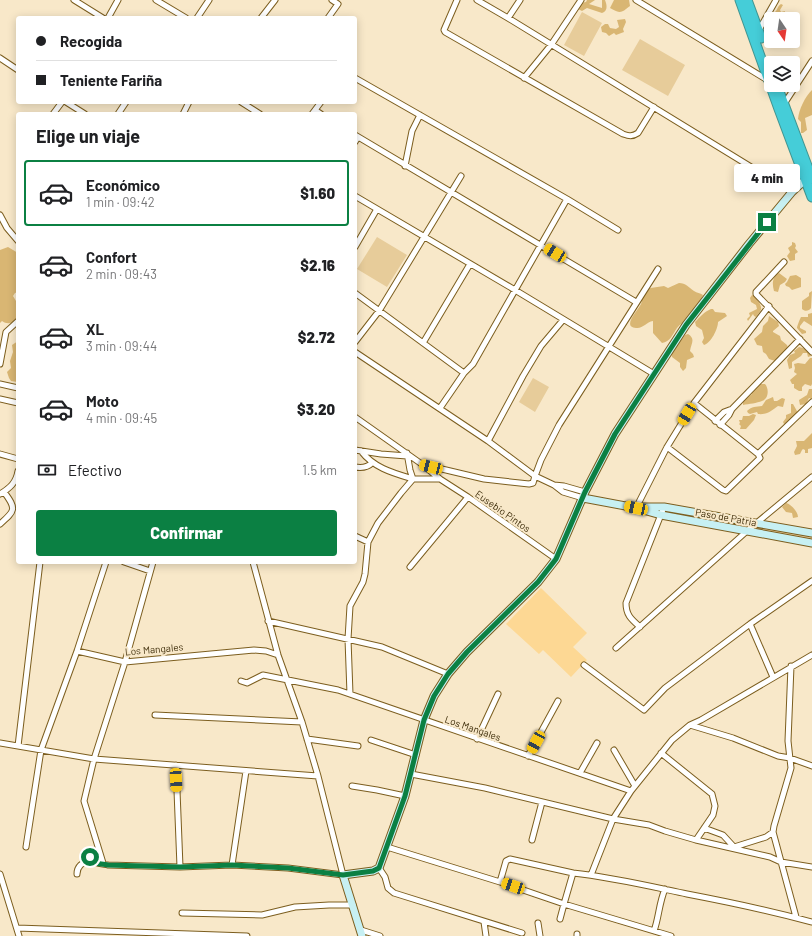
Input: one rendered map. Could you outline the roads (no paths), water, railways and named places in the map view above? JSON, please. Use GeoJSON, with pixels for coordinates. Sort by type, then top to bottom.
{"type":"FeatureCollection","features":[{"type":"Feature","properties":{"kind":"highway"},"geometry":{"type":"LineString","coordinates":[[740,0],[764,60]]}},
{"type":"Feature","properties":{"kind":"highway"},"geometry":{"type":"LineString","coordinates":[[748,0],[767,56]]}},
{"type":"Feature","properties":{"kind":"highway"},"geometry":{"type":"LineString","coordinates":[[776,92],[809,178]]}},
{"type":"Feature","properties":{"kind":"highway"},"geometry":{"type":"LineString","coordinates":[[778,92],[784,104],[809,178],[812,197]]}},
{"type":"Feature","properties":{"kind":"street"},"geometry":{"type":"LineString","coordinates":[[74,0],[100,16]]}},
{"type":"Feature","properties":{"kind":"street"},"geometry":{"type":"LineString","coordinates":[[109,16],[118,0]]}},
{"type":"Feature","properties":{"kind":"street"},"geometry":{"type":"LineString","coordinates":[[156,0],[183,16]]}},
{"type":"Feature","properties":{"kind":"street"},"geometry":{"type":"LineString","coordinates":[[198,16],[209,0]]}},
{"type":"Feature","properties":{"kind":"street"},"geometry":{"type":"LineString","coordinates":[[263,16],[275,0]]}},
{"type":"Feature","properties":{"kind":"street"},"geometry":{"type":"LineString","coordinates":[[329,16],[338,4],[332,0]]}},
{"type":"Feature","properties":{"kind":"street"},"geometry":{"type":"LineString","coordinates":[[457,0],[444,30],[445,32],[630,137],[638,133],[654,107]]}},
{"type":"Feature","properties":{"kind":"street"},"geometry":{"type":"LineString","coordinates":[[477,0],[792,192]]}},
{"type":"Feature","properties":{"kind":"street"},"geometry":{"type":"LineString","coordinates":[[508,18],[520,0]]}},
{"type":"Feature","properties":{"kind":"street"},"geometry":{"type":"LineString","coordinates":[[524,78],[552,45],[581,0]]}},
{"type":"Feature","properties":{"kind":"street"},"geometry":{"type":"LineString","coordinates":[[636,0],[764,78]]}},
{"type":"Feature","properties":{"kind":"street"},"geometry":{"type":"LineString","coordinates":[[758,31],[776,0]]}},
{"type":"Feature","properties":{"kind":"street"},"geometry":{"type":"LineString","coordinates":[[0,58],[16,69]]}},
{"type":"Feature","properties":{"kind":"street"},"geometry":{"type":"LineString","coordinates":[[784,104],[812,61]]}},
{"type":"Feature","properties":{"kind":"street"},"geometry":{"type":"LineString","coordinates":[[357,79],[567,199],[618,230]]}},
{"type":"Feature","properties":{"kind":"street"},"geometry":{"type":"LineString","coordinates":[[69,104],[82,112]]}},
{"type":"Feature","properties":{"kind":"street"},"geometry":{"type":"LineString","coordinates":[[244,104],[257,112]]}},
{"type":"Feature","properties":{"kind":"street"},"geometry":{"type":"LineString","coordinates":[[405,166],[412,131],[420,115]]}},
{"type":"Feature","properties":{"kind":"street"},"geometry":{"type":"LineString","coordinates":[[357,136],[405,166],[542,245],[636,302]]}},
{"type":"Feature","properties":{"kind":"street"},"geometry":{"type":"LineString","coordinates":[[357,339],[379,310],[461,176]]}},
{"type":"Feature","properties":{"kind":"street"},"geometry":{"type":"LineString","coordinates":[[77,874],[83,862],[90,860],[92,862],[108,865],[180,867],[232,865],[288,868],[343,875],[373,871],[379,868],[405,796],[424,720],[434,696],[448,674],[467,652],[538,582],[556,559],[584,495],[615,434],[686,325],[749,244],[792,192],[809,178]]}},
{"type":"Feature","properties":{"kind":"street"},"geometry":{"type":"LineString","coordinates":[[357,197],[654,374]]}},
{"type":"Feature","properties":{"kind":"street"},"geometry":{"type":"LineString","coordinates":[[440,408],[464,374],[473,364],[567,199]]}},
{"type":"Feature","properties":{"kind":"street"},"geometry":{"type":"LineString","coordinates":[[357,244],[377,209]]}},
{"type":"Feature","properties":{"kind":"street"},"geometry":{"type":"LineString","coordinates":[[0,215],[16,238]]}},
{"type":"Feature","properties":{"kind":"street"},"geometry":{"type":"LineString","coordinates":[[784,262],[756,292],[757,296],[769,306],[812,352]]}},
{"type":"Feature","properties":{"kind":"street"},"geometry":{"type":"LineString","coordinates":[[423,343],[470,264]]}},
{"type":"Feature","properties":{"kind":"street"},"geometry":{"type":"LineString","coordinates":[[357,418],[423,465],[484,479],[529,484],[533,483],[541,460],[559,426],[608,346],[658,269]]}},
{"type":"Feature","properties":{"kind":"street"},"geometry":{"type":"LineString","coordinates":[[357,294],[464,374]]}},
{"type":"Feature","properties":{"kind":"street"},"geometry":{"type":"LineString","coordinates":[[636,508],[667,447],[694,403],[769,306]]}},
{"type":"Feature","properties":{"kind":"street"},"geometry":{"type":"LineString","coordinates":[[488,441],[541,346],[563,320]]}},
{"type":"Feature","properties":{"kind":"street"},"geometry":{"type":"LineString","coordinates":[[0,364],[3,331],[16,322]]}},
{"type":"Feature","properties":{"kind":"street"},"geometry":{"type":"LineString","coordinates":[[720,424],[729,415],[732,409],[800,340]]}},
{"type":"Feature","properties":{"kind":"street"},"geometry":{"type":"LineString","coordinates":[[357,353],[488,441],[535,476],[554,485],[563,492],[584,495]]}},
{"type":"Feature","properties":{"kind":"street"},"geometry":{"type":"LineString","coordinates":[[0,384],[16,388]]}},
{"type":"Feature","properties":{"kind":"street"},"geometry":{"type":"LineString","coordinates":[[0,399],[16,403]]}},
{"type":"Feature","properties":{"kind":"street"},"geometry":{"type":"LineString","coordinates":[[758,454],[812,402]]}},
{"type":"Feature","properties":{"kind":"street"},"geometry":{"type":"LineString","coordinates":[[667,447],[725,491],[760,458],[758,454],[694,403]]}},
{"type":"Feature","properties":{"kind":"street"},"geometry":{"type":"LineString","coordinates":[[715,421],[724,412],[732,409]]}},
{"type":"Feature","properties":{"kind":"street"},"geometry":{"type":"LineString","coordinates":[[358,450],[381,454],[407,454]]}},
{"type":"Feature","properties":{"kind":"street"},"geometry":{"type":"LineString","coordinates":[[358,450],[372,463],[391,472],[413,479],[440,479]]}},
{"type":"Feature","properties":{"kind":"street"},"geometry":{"type":"LineString","coordinates":[[0,454],[16,458]]}},
{"type":"Feature","properties":{"kind":"street"},"geometry":{"type":"LineString","coordinates":[[407,454],[413,479]]}},
{"type":"Feature","properties":{"kind":"street"},"geometry":{"type":"LineString","coordinates":[[357,467],[369,466],[372,463]]}},
{"type":"Feature","properties":{"kind":"street","name":"Eusebio Pintos"},"geometry":{"type":"LineString","coordinates":[[423,465],[440,479],[556,559]]}},
{"type":"Feature","properties":{"kind":"street"},"geometry":{"type":"LineString","coordinates":[[616,648],[747,531],[812,477]]}},
{"type":"Feature","properties":{"kind":"street"},"geometry":{"type":"LineString","coordinates":[[350,694],[348,639],[350,606],[363,582],[368,542],[378,523],[413,479]]}},
{"type":"Feature","properties":{"kind":"street"},"geometry":{"type":"LineString","coordinates":[[0,524],[12,514],[13,508],[11,500],[2,493],[10,488],[16,480]]}},
{"type":"Feature","properties":{"kind":"street","name":"Paso de Patria"},"geometry":{"type":"LineString","coordinates":[[584,495],[661,515],[812,542]]}},
{"type":"Feature","properties":{"kind":"street"},"geometry":{"type":"LineString","coordinates":[[410,567],[468,497]]}},
{"type":"Feature","properties":{"kind":"street"},"geometry":{"type":"LineString","coordinates":[[640,627],[629,617],[626,611],[626,603],[664,507]]}},
{"type":"Feature","properties":{"kind":"street","name":"Paso de Patria"},"geometry":{"type":"LineString","coordinates":[[636,508],[664,507],[812,533]]}},
{"type":"Feature","properties":{"kind":"street"},"geometry":{"type":"LineString","coordinates":[[357,537],[368,542]]}},
{"type":"Feature","properties":{"kind":"street"},"geometry":{"type":"LineString","coordinates":[[18,746],[40,564]]}},
{"type":"Feature","properties":{"kind":"street"},"geometry":{"type":"LineString","coordinates":[[26,847],[41,750],[77,651],[105,564]]}},
{"type":"Feature","properties":{"kind":"street"},"geometry":{"type":"LineString","coordinates":[[130,564],[150,571]]}},
{"type":"Feature","properties":{"kind":"street"},"geometry":{"type":"LineString","coordinates":[[103,863],[84,801],[94,760],[125,662],[152,564]]}},
{"type":"Feature","properties":{"kind":"street"},"geometry":{"type":"LineString","coordinates":[[254,564],[268,621],[286,679],[302,722],[318,776],[343,875],[362,933],[380,936]]}},
{"type":"Feature","properties":{"kind":"street"},"geometry":{"type":"LineString","coordinates":[[584,664],[644,710],[665,688],[750,624],[812,580]]}},
{"type":"Feature","properties":{"kind":"street"},"geometry":{"type":"LineString","coordinates":[[268,621],[382,647],[448,674]]}},
{"type":"Feature","properties":{"kind":"street"},"geometry":{"type":"LineString","coordinates":[[750,624],[773,677]]}},
{"type":"Feature","properties":{"kind":"street","name":"Los Mangales"},"geometry":{"type":"LineString","coordinates":[[77,651],[125,662],[260,650],[278,655]]}},
{"type":"Feature","properties":{"kind":"street"},"geometry":{"type":"LineString","coordinates":[[591,875],[613,819],[631,791],[661,753],[682,730],[702,720],[791,666],[812,655]]}},
{"type":"Feature","properties":{"kind":"street"},"geometry":{"type":"LineString","coordinates":[[791,666],[788,741],[791,768],[773,832],[796,917]]}},
{"type":"Feature","properties":{"kind":"street","name":"Los Mangales"},"geometry":{"type":"LineString","coordinates":[[241,680],[247,683],[263,675],[350,694],[631,791]]}},
{"type":"Feature","properties":{"kind":"street"},"geometry":{"type":"LineString","coordinates":[[477,739],[498,694]]}},
{"type":"Feature","properties":{"kind":"street"},"geometry":{"type":"LineString","coordinates":[[528,756],[558,700]]}},
{"type":"Feature","properties":{"kind":"street"},"geometry":{"type":"LineString","coordinates":[[155,715],[302,722]]}},
{"type":"Feature","properties":{"kind":"street"},"geometry":{"type":"LineString","coordinates":[[690,725],[733,738],[778,756],[790,758],[812,766]]}},
{"type":"Feature","properties":{"kind":"street"},"geometry":{"type":"LineString","coordinates":[[307,739],[358,746]]}},
{"type":"Feature","properties":{"kind":"street"},"geometry":{"type":"LineString","coordinates":[[371,740],[416,755]]}},
{"type":"Feature","properties":{"kind":"street"},"geometry":{"type":"LineString","coordinates":[[0,743],[94,760],[318,776]]}},
{"type":"Feature","properties":{"kind":"street"},"geometry":{"type":"LineString","coordinates":[[580,773],[597,743]]}},
{"type":"Feature","properties":{"kind":"street"},"geometry":{"type":"LineString","coordinates":[[614,750],[635,786]]}},
{"type":"Feature","properties":{"kind":"street"},"geometry":{"type":"LineString","coordinates":[[661,753],[712,794],[714,802],[712,819],[696,840]]}},
{"type":"Feature","properties":{"kind":"street"},"geometry":{"type":"LineString","coordinates":[[176,766],[180,867]]}},
{"type":"Feature","properties":{"kind":"street"},"geometry":{"type":"LineString","coordinates":[[232,865],[246,771]]}},
{"type":"Feature","properties":{"kind":"street"},"geometry":{"type":"LineString","coordinates":[[411,774],[485,788],[613,819],[649,825],[696,840],[770,857],[781,862],[812,867]]}},
{"type":"Feature","properties":{"kind":"street"},"geometry":{"type":"LineString","coordinates":[[352,786],[405,796]]}},
{"type":"Feature","properties":{"kind":"street"},"geometry":{"type":"LineString","coordinates":[[532,840],[542,802]]}},
{"type":"Feature","properties":{"kind":"street"},"geometry":{"type":"LineString","coordinates":[[704,828],[723,836],[732,848]]}},
{"type":"Feature","properties":{"kind":"street"},"geometry":{"type":"LineString","coordinates":[[732,848],[766,837],[773,832]]}},
{"type":"Feature","properties":{"kind":"street"},"geometry":{"type":"LineString","coordinates":[[387,847],[500,882],[564,904],[671,936]]}},
{"type":"Feature","properties":{"kind":"street"},"geometry":{"type":"LineString","coordinates":[[90,860],[91,853],[99,850]]}},
{"type":"Feature","properties":{"kind":"street"},"geometry":{"type":"LineString","coordinates":[[500,882],[506,862],[510,859],[573,873],[665,889],[796,917],[812,922]]}},
{"type":"Feature","properties":{"kind":"street"},"geometry":{"type":"LineString","coordinates":[[379,868],[385,877],[388,888],[394,893],[522,933]]}},
{"type":"Feature","properties":{"kind":"street"},"geometry":{"type":"LineString","coordinates":[[560,919],[573,873]]}},
{"type":"Feature","properties":{"kind":"street"},"geometry":{"type":"LineString","coordinates":[[0,874],[19,936]]}},
{"type":"Feature","properties":{"kind":"street"},"geometry":{"type":"LineString","coordinates":[[654,931],[660,903],[665,889]]}},
{"type":"Feature","properties":{"kind":"street"},"geometry":{"type":"LineString","coordinates":[[182,913],[262,915],[295,907],[353,905]]}},
{"type":"Feature","properties":{"kind":"street"},"geometry":{"type":"LineString","coordinates":[[484,922],[486,936]]}},
{"type":"Feature","properties":{"kind":"street"},"geometry":{"type":"LineString","coordinates":[[538,923],[540,936]]}},
{"type":"Feature","properties":{"kind":"street"},"geometry":{"type":"LineString","coordinates":[[17,928],[247,936]]}}]}
